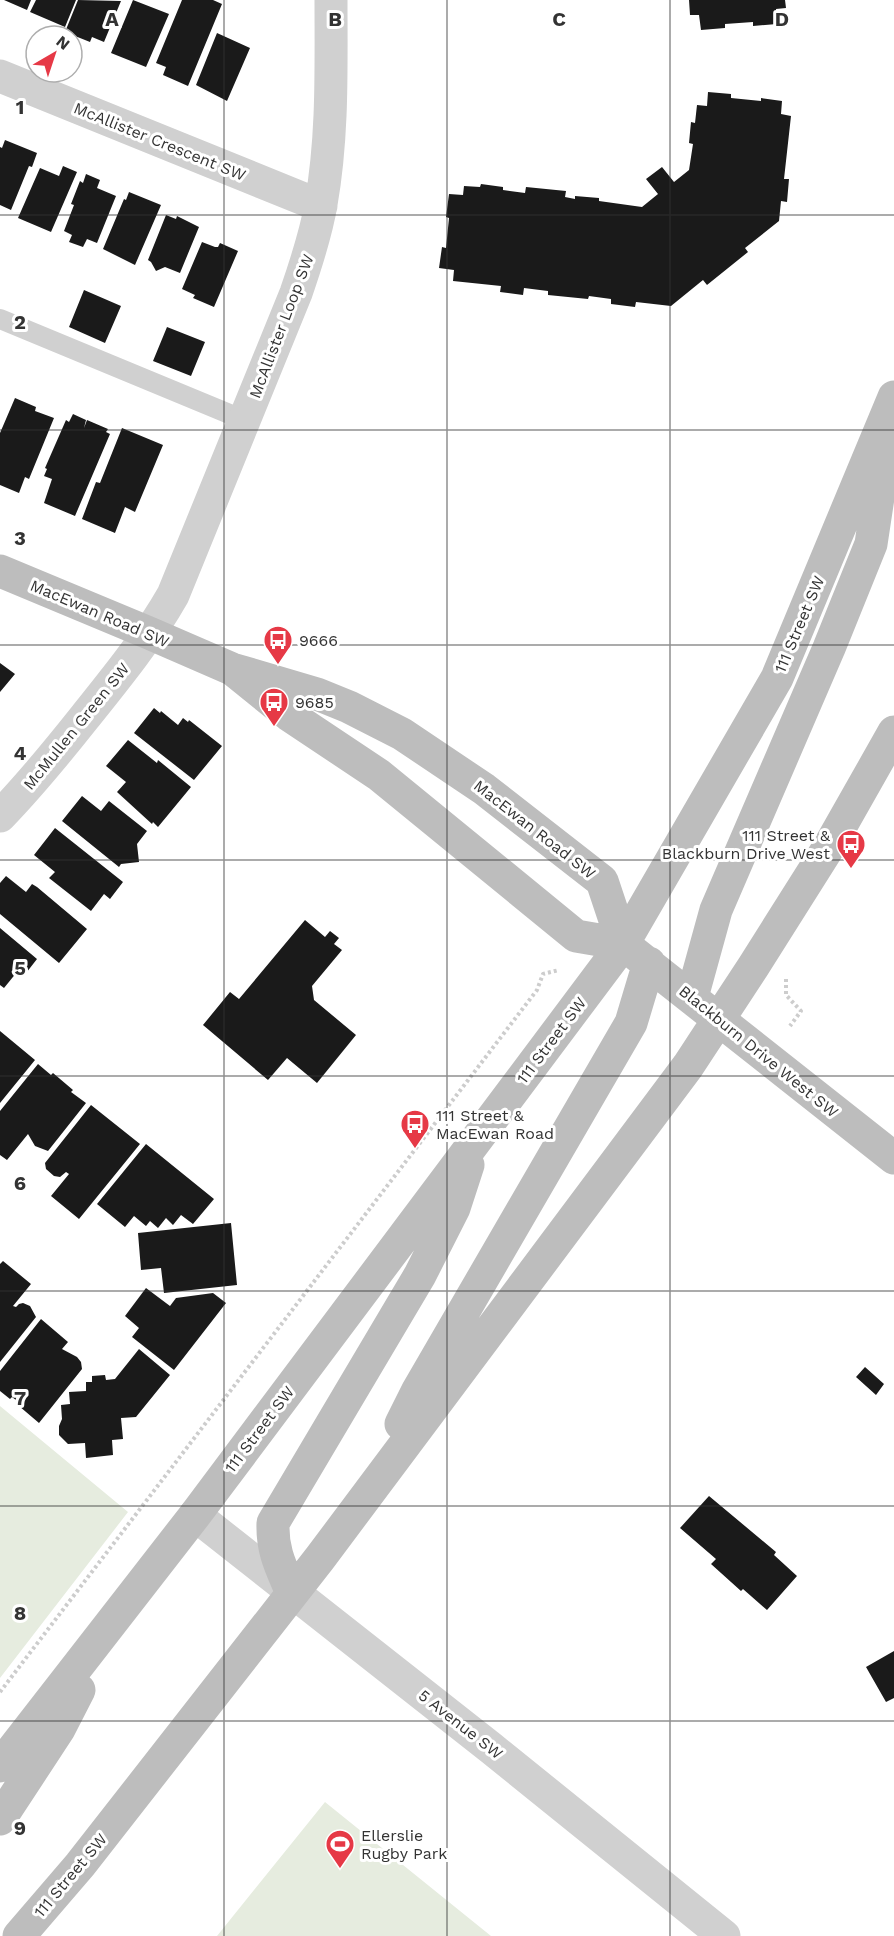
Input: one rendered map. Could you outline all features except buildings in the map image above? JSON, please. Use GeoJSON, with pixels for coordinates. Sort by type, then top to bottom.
{"type":"FeatureCollection","features":[{"type":"Feature","properties":{"kind":"main road","name":"111 Street SW"},"geometry":{"type":"LineString","coordinates":[[0,1766],[195,1515],[623,944],[777,678],[893,399]]}},
{"type":"Feature","properties":{"kind":"main road"},"geometry":{"type":"LineString","coordinates":[[692,997],[716,910],[830,648],[871,544],[893,399]]}},
{"type":"Feature","properties":{"kind":"main road","name":"MacEwan Road SW"},"geometry":{"type":"LineString","coordinates":[[0,571],[232,669],[317,694],[349,707],[402,734],[484,789],[602,881],[623,944],[576,936],[379,775],[290,715],[232,669]]}},
{"type":"Feature","properties":{"kind":"main road","name":"111 Street SW"},"geometry":{"type":"LineString","coordinates":[[20,1936],[80,1865],[292,1593],[688,1066],[830,845],[894,732]]}},
{"type":"Feature","properties":{"kind":"main road","name":"Blackburn Drive West SW"},"geometry":{"type":"LineString","coordinates":[[623,944],[894,1158]]}},
{"type":"Feature","properties":{"kind":"main road"},"geometry":{"type":"LineString","coordinates":[[364,1498],[418,1390],[631,1023],[649,963]]}},
{"type":"Feature","properties":{"kind":"main road"},"geometry":{"type":"LineString","coordinates":[[292,1593],[275,1556],[272,1540],[273,1523],[420,1275],[454,1208],[476,1140]]}},
{"type":"Feature","properties":{"kind":"main road"},"geometry":{"type":"LineString","coordinates":[[0,1819],[59,1729],[79,1690],[90,1651]]}},
{"type":"Feature","properties":{"kind":"street","name":"McAllister Loop SW"},"geometry":{"type":"LineString","coordinates":[[149,633],[173,595],[296,293],[310,249],[321,206],[330,125],[331,0]]}},
{"type":"Feature","properties":{"kind":"street","name":"McAllister Crescent SW"},"geometry":{"type":"LineString","coordinates":[[0,76],[321,206]]}},
{"type":"Feature","properties":{"kind":"street","name":"McMullen Green SW"},"geometry":{"type":"LineString","coordinates":[[0,816],[34,780],[117,677],[149,633]]}},
{"type":"Feature","properties":{"kind":"street","name":"5 Avenue SW"},"geometry":{"type":"LineString","coordinates":[[195,1515],[491,1748],[724,1936]]}},
{"type":"Feature","properties":{"kind":"lane"},"geometry":{"type":"LineString","coordinates":[[0,319],[244,420]]}},
{"type":"Feature","properties":{"kind":"path"},"geometry":{"type":"LineString","coordinates":[[0,1692],[537,990],[543,974],[559,970]]}},
{"type":"Feature","properties":{"kind":"path"},"geometry":{"type":"LineString","coordinates":[[786,995],[801,1011],[790,1026]]}},
{"type":"Feature","properties":{"kind":"shaded area"},"geometry":{"type":"Polygon","coordinates":[[[0,1406],[128,1512],[0,1678],[0,1406]]]}},
{"type":"Feature","properties":{"kind":"shaded area","name":"Ellerslie Rugby Park"},"geometry":{"type":"Polygon","coordinates":[[[325,1802],[491,1936],[217,1936],[325,1802]]]}},
{"type":"Feature","properties":{"kind":"place","name":"9666"},"geometry":{"type":"Point","coordinates":[278,666]}},
{"type":"Feature","properties":{"kind":"place","name":"9685"},"geometry":{"type":"Point","coordinates":[274,728]}},
{"type":"Feature","properties":{"kind":"place","name":"111 Street & Blackburn Drive West"},"geometry":{"type":"Point","coordinates":[851,870]}},
{"type":"Feature","properties":{"kind":"place","name":"111 Street & MacEwan Road"},"geometry":{"type":"Point","coordinates":[415,1150]}},
{"type":"Feature","properties":{"kind":"place","name":"Ellerslie Rugby Park"},"geometry":{"type":"Point","coordinates":[340,1870]}}]}
